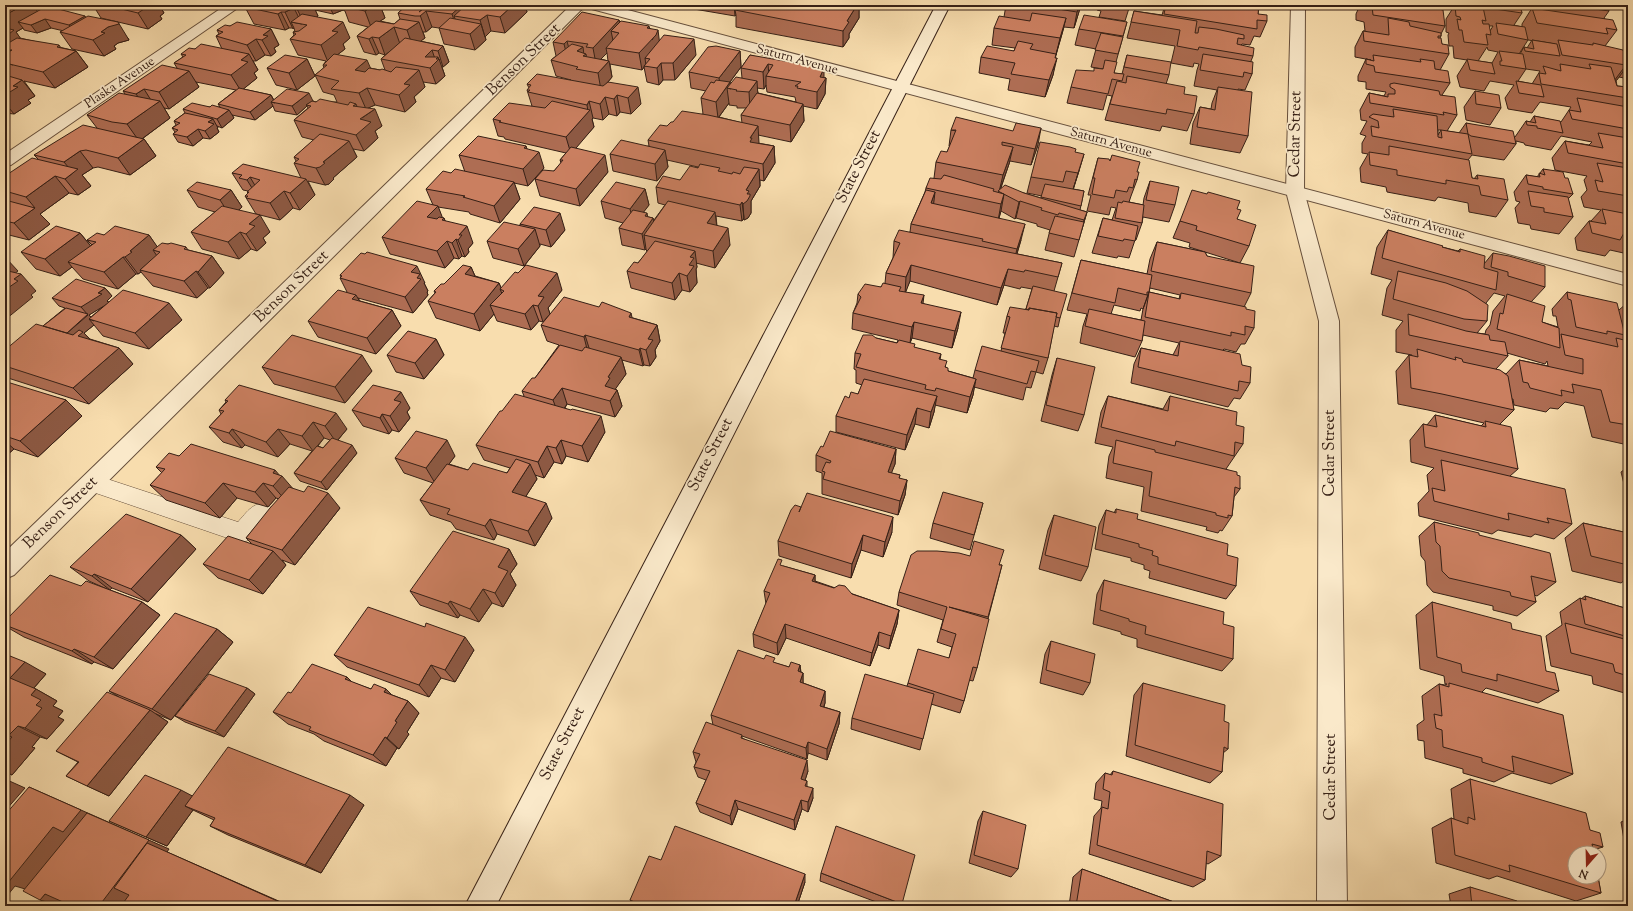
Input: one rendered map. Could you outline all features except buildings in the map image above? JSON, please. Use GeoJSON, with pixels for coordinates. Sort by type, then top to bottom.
{"type":"FeatureCollection","features":[{"type":"Feature","properties":{"kind":"street","name":"Plaska Avenue"},"geometry":{"type":"LineString","coordinates":[[5,161],[236,5]]}},
{"type":"Feature","properties":{"kind":"street","name":"Benson Street"},"geometry":{"type":"LineString","coordinates":[[5,568],[579,5]]}},
{"type":"Feature","properties":{"kind":"street","name":"Saturn Avenue"},"geometry":{"type":"LineString","coordinates":[[593,5],[1628,280]]}},
{"type":"Feature","properties":{"kind":"street","name":"State Street"},"geometry":{"type":"LineString","coordinates":[[480,906],[900,87],[924,43],[942,5]]}},
{"type":"Feature","properties":{"kind":"street","name":"Cedar Street"},"geometry":{"type":"LineString","coordinates":[[1298,5],[1295,191],[1329,321],[1332,906]]}},
{"type":"Feature","properties":{"kind":"lane"},"geometry":{"type":"LineString","coordinates":[[92,483],[242,533],[261,512]]}}]}
